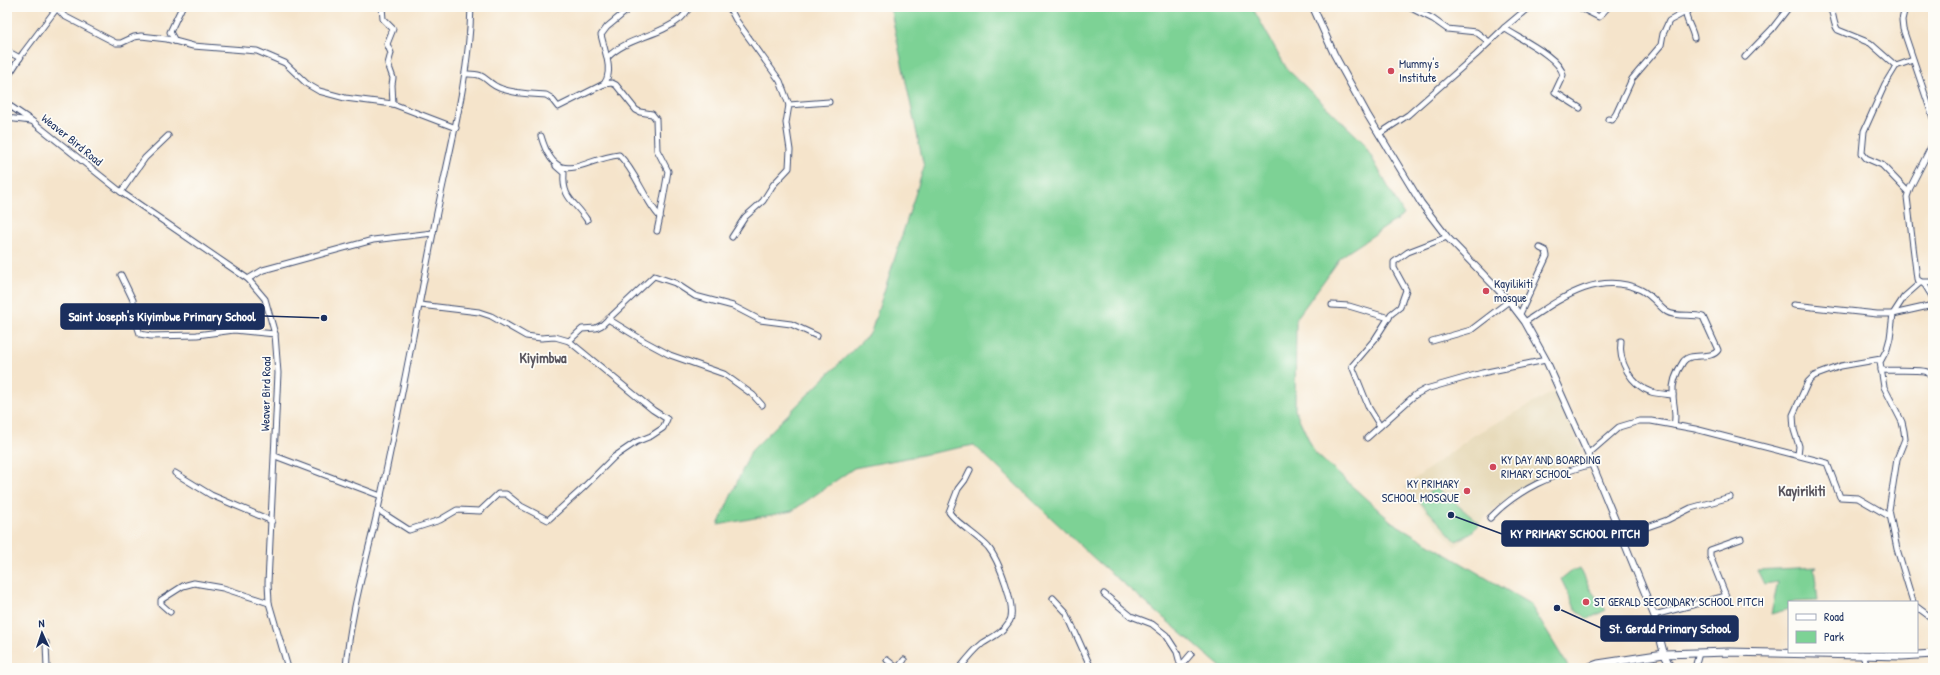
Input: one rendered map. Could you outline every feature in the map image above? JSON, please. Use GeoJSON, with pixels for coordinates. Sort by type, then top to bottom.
{"type":"FeatureCollection","features":[{"type":"Feature","properties":{"kind":"highway"},"geometry":{"type":"LineString","coordinates":[[1587,668],[1598,664],[1664,654],[1862,654],[1902,656],[1933,654]]}},
{"type":"Feature","properties":{"kind":"main road"},"geometry":{"type":"LineString","coordinates":[[1313,7],[1334,54],[1379,134],[1421,203],[1446,237],[1509,301],[1526,322],[1546,360],[1588,454],[1654,615],[1664,654],[1671,668]]}},
{"type":"Feature","properties":{"kind":"street"},"geometry":{"type":"LineString","coordinates":[[175,41],[170,32],[182,7]]}},
{"type":"Feature","properties":{"kind":"street"},"geometry":{"type":"LineString","coordinates":[[382,7],[383,19],[393,29],[387,44],[391,53],[388,64],[393,78],[393,104]]}},
{"type":"Feature","properties":{"kind":"street"},"geometry":{"type":"LineString","coordinates":[[346,668],[355,606],[381,496],[433,234],[456,128],[465,74],[471,7]]}},
{"type":"Feature","properties":{"kind":"street"},"geometry":{"type":"LineString","coordinates":[[465,74],[481,75],[496,87],[507,91],[546,95],[551,98],[558,107],[604,84],[608,79],[609,67],[601,35],[631,7]]}},
{"type":"Feature","properties":{"kind":"street"},"geometry":{"type":"LineString","coordinates":[[607,58],[615,49],[681,19],[690,7]]}},
{"type":"Feature","properties":{"kind":"street"},"geometry":{"type":"LineString","coordinates":[[729,7],[736,20],[780,81],[789,105],[786,123],[790,150],[790,168],[774,185],[763,201],[745,216],[732,238]]}},
{"type":"Feature","properties":{"kind":"street"},"geometry":{"type":"LineString","coordinates":[[1409,7],[1433,19],[1447,29],[1476,32],[1489,42]]}},
{"type":"Feature","properties":{"kind":"street"},"geometry":{"type":"LineString","coordinates":[[1379,134],[1408,115],[1529,7]]}},
{"type":"Feature","properties":{"kind":"street"},"geometry":{"type":"LineString","coordinates":[[1579,7],[1599,17],[1608,7]]}},
{"type":"Feature","properties":{"kind":"street"},"geometry":{"type":"LineString","coordinates":[[1608,119],[1612,120],[1632,79],[1661,45],[1663,34],[1669,21],[1686,9],[1695,7]]}},
{"type":"Feature","properties":{"kind":"street"},"geometry":{"type":"LineString","coordinates":[[1745,58],[1772,29],[1789,7]]}},
{"type":"Feature","properties":{"kind":"street"},"geometry":{"type":"LineString","coordinates":[[1829,7],[1836,28],[1870,43],[1896,66]]}},
{"type":"Feature","properties":{"kind":"street"},"geometry":{"type":"LineString","coordinates":[[1905,7],[1902,20],[1913,60],[1931,101],[1933,118]]}},
{"type":"Feature","properties":{"kind":"street"},"geometry":{"type":"LineString","coordinates":[[7,78],[56,8],[64,16],[116,43],[121,43],[134,37],[141,36],[216,48],[257,51],[285,63],[307,84],[319,91],[345,98],[393,104],[456,128]]}},
{"type":"Feature","properties":{"kind":"street"},"geometry":{"type":"LineString","coordinates":[[1686,9],[1685,18],[1691,26],[1694,38]]}},
{"type":"Feature","properties":{"kind":"street"},"geometry":{"type":"LineString","coordinates":[[1504,28],[1549,57],[1560,66],[1563,75],[1555,92],[1580,108]]}},
{"type":"Feature","properties":{"kind":"street"},"geometry":{"type":"LineString","coordinates":[[7,51],[20,58]]}},
{"type":"Feature","properties":{"kind":"street"},"geometry":{"type":"LineString","coordinates":[[1908,192],[1882,165],[1866,158],[1862,152],[1864,131],[1885,84],[1896,66],[1913,60]]}},
{"type":"Feature","properties":{"kind":"street"},"geometry":{"type":"LineString","coordinates":[[604,84],[616,85],[636,110],[652,114],[656,119],[657,150],[666,167],[668,175],[657,231]]}},
{"type":"Feature","properties":{"kind":"street"},"geometry":{"type":"LineString","coordinates":[[789,105],[830,102]]}},
{"type":"Feature","properties":{"kind":"street","name":"Weaver Bird Road"},"geometry":{"type":"LineString","coordinates":[[7,104],[32,121],[121,192],[248,279],[265,299],[275,334],[278,373],[268,583],[269,603],[288,668]]}},
{"type":"Feature","properties":{"kind":"street"},"geometry":{"type":"LineString","coordinates":[[7,118],[32,121]]}},
{"type":"Feature","properties":{"kind":"street"},"geometry":{"type":"LineString","coordinates":[[121,192],[145,158],[168,136]]}},
{"type":"Feature","properties":{"kind":"street"},"geometry":{"type":"LineString","coordinates":[[541,136],[546,152],[554,164],[564,173],[563,187],[568,197],[587,220]]}},
{"type":"Feature","properties":{"kind":"street"},"geometry":{"type":"LineString","coordinates":[[1933,143],[1908,192],[1907,204],[1917,279],[1933,298]]}},
{"type":"Feature","properties":{"kind":"street"},"geometry":{"type":"LineString","coordinates":[[554,164],[571,169],[611,156],[619,155],[635,173],[652,207],[660,217]]}},
{"type":"Feature","properties":{"kind":"street"},"geometry":{"type":"LineString","coordinates":[[248,279],[263,270],[373,240],[433,234]]}},
{"type":"Feature","properties":{"kind":"street"},"geometry":{"type":"LineString","coordinates":[[1380,426],[1369,408],[1352,366],[1389,318],[1402,304],[1406,290],[1394,268],[1394,262],[1408,252],[1446,237]]}},
{"type":"Feature","properties":{"kind":"street"},"geometry":{"type":"LineString","coordinates":[[1520,314],[1547,256],[1546,251],[1540,248]]}},
{"type":"Feature","properties":{"kind":"street"},"geometry":{"type":"LineString","coordinates":[[121,275],[133,300],[136,322],[140,334],[152,336],[197,335],[234,330],[275,334]]}},
{"type":"Feature","properties":{"kind":"street"},"geometry":{"type":"LineString","coordinates":[[569,341],[582,329],[596,328],[608,319],[654,276],[675,283],[695,296],[733,306],[760,320],[791,324],[817,336]]}},
{"type":"Feature","properties":{"kind":"street"},"geometry":{"type":"LineString","coordinates":[[1913,601],[1897,549],[1889,510],[1897,459],[1905,439],[1902,422],[1884,387],[1880,359],[1887,349],[1893,314],[1906,294],[1921,282],[1933,282]]}},
{"type":"Feature","properties":{"kind":"street"},"geometry":{"type":"LineString","coordinates":[[1526,322],[1574,292],[1588,286],[1611,283],[1642,291],[1657,301],[1666,312],[1703,318],[1718,350],[1714,354],[1685,359],[1675,378],[1673,395],[1676,414],[1674,425]]}},
{"type":"Feature","properties":{"kind":"street"},"geometry":{"type":"LineString","coordinates":[[1432,341],[1471,330],[1509,301]]}},
{"type":"Feature","properties":{"kind":"street"},"geometry":{"type":"LineString","coordinates":[[378,510],[406,529],[412,530],[440,520],[457,510],[480,511],[501,494],[506,494],[521,506],[548,520],[614,457],[636,442],[651,436],[663,428],[667,419],[653,410],[569,341],[555,337],[541,338],[526,336],[492,316],[479,312],[420,305]]}},
{"type":"Feature","properties":{"kind":"street"},"geometry":{"type":"LineString","coordinates":[[1332,305],[1349,306],[1389,318]]}},
{"type":"Feature","properties":{"kind":"street"},"geometry":{"type":"LineString","coordinates":[[1794,305],[1856,313],[1893,314],[1933,305]]}},
{"type":"Feature","properties":{"kind":"street"},"geometry":{"type":"LineString","coordinates":[[608,319],[670,355],[724,374],[753,395],[762,405]]}},
{"type":"Feature","properties":{"kind":"street"},"geometry":{"type":"LineString","coordinates":[[1621,341],[1620,354],[1631,378],[1652,392],[1673,395]]}},
{"type":"Feature","properties":{"kind":"street"},"geometry":{"type":"LineString","coordinates":[[1798,455],[1799,446],[1794,430],[1793,415],[1808,382],[1814,376],[1841,366],[1880,359]]}},
{"type":"Feature","properties":{"kind":"street"},"geometry":{"type":"LineString","coordinates":[[1367,438],[1414,395],[1432,386],[1546,360]]}},
{"type":"Feature","properties":{"kind":"street"},"geometry":{"type":"LineString","coordinates":[[1881,370],[1903,372],[1922,370],[1930,374],[1933,380]]}},
{"type":"Feature","properties":{"kind":"street"},"geometry":{"type":"LineString","coordinates":[[1588,454],[1619,427],[1639,421],[1695,429],[1827,463],[1840,497],[1858,498],[1890,516]]}},
{"type":"Feature","properties":{"kind":"street"},"geometry":{"type":"LineString","coordinates":[[275,456],[381,496]]}},
{"type":"Feature","properties":{"kind":"street"},"geometry":{"type":"LineString","coordinates":[[1490,518],[1505,503],[1525,490],[1548,478],[1592,464]]}},
{"type":"Feature","properties":{"kind":"street"},"geometry":{"type":"LineString","coordinates":[[960,668],[975,650],[1000,633],[1010,622],[1012,615],[1011,601],[998,566],[989,548],[949,512],[958,489],[970,470]]}},
{"type":"Feature","properties":{"kind":"street"},"geometry":{"type":"LineString","coordinates":[[175,473],[211,495],[272,521]]}},
{"type":"Feature","properties":{"kind":"street"},"geometry":{"type":"LineString","coordinates":[[1622,536],[1667,520],[1691,508],[1730,497]]}},
{"type":"Feature","properties":{"kind":"street"},"geometry":{"type":"LineString","coordinates":[[1654,615],[1726,596],[1710,556],[1710,550],[1741,539]]}},
{"type":"Feature","properties":{"kind":"street"},"geometry":{"type":"LineString","coordinates":[[170,612],[161,604],[161,600],[183,586],[194,583],[223,588],[269,603]]}},
{"type":"Feature","properties":{"kind":"street"},"geometry":{"type":"LineString","coordinates":[[1104,594],[1131,616],[1152,624],[1166,634],[1177,652],[1180,667]]}},
{"type":"Feature","properties":{"kind":"street"},"geometry":{"type":"LineString","coordinates":[[1053,598],[1066,612],[1091,668]]}},
{"type":"Feature","properties":{"kind":"street"},"geometry":{"type":"LineString","coordinates":[[1918,608],[1933,617]]}},
{"type":"Feature","properties":{"kind":"street"},"geometry":{"type":"LineString","coordinates":[[46,643],[47,668]]}},
{"type":"Feature","properties":{"kind":"street"},"geometry":{"type":"LineString","coordinates":[[1695,668],[1699,653]]}},
{"type":"Feature","properties":{"kind":"street"},"geometry":{"type":"LineString","coordinates":[[1180,667],[1191,654]]}},
{"type":"Feature","properties":{"kind":"street"},"geometry":{"type":"LineString","coordinates":[[1862,654],[1868,668]]}},
{"type":"Feature","properties":{"kind":"street"},"geometry":{"type":"LineString","coordinates":[[887,660],[897,668],[904,660]]}},
{"type":"Feature","properties":{"kind":"street"},"geometry":{"type":"LineString","coordinates":[[816,668],[821,668]]}},
{"type":"Feature","properties":{"kind":"shaded area","name":"KY DAY AND BOARDING RIMARY SCHOOL"},"geometry":{"type":"Polygon","coordinates":[[[1555,391],[1582,451],[1530,483],[1496,507],[1455,547],[1404,487],[1474,435],[1555,391]]]}},
{"type":"Feature","properties":{"kind":"green space"},"geometry":{"type":"Polygon","coordinates":[[[890,7],[1252,7],[1287,69],[1363,142],[1404,215],[1342,256],[1296,319],[1295,410],[1315,453],[1392,522],[1530,604],[1569,668],[1222,668],[1097,561],[974,445],[854,468],[792,511],[718,525],[751,451],[871,332],[924,167],[890,7]]]}},
{"type":"Feature","properties":{"kind":"green space"},"geometry":{"type":"Polygon","coordinates":[[[1436,487],[1480,524],[1468,535],[1456,541],[1419,501],[1436,487]]]}},
{"type":"Feature","properties":{"kind":"green space"},"geometry":{"type":"Polygon","coordinates":[[[1817,567],[1814,568],[1818,601],[1788,601],[1788,609],[1771,614],[1778,582],[1764,584],[1757,570],[1817,567]]]}},
{"type":"Feature","properties":{"kind":"green space","name":"ST GERALD SECONDARY SCHOOL PITCH"},"geometry":{"type":"Polygon","coordinates":[[[1580,568],[1590,589],[1606,610],[1588,619],[1576,610],[1561,579],[1571,571],[1580,568]]]}},
{"type":"Feature","properties":{"kind":"place","name":"Mummy's Institute"},"geometry":{"type":"Point","coordinates":[1391,71]}},
{"type":"Feature","properties":{"kind":"place","name":"Kayilikiti mosque"},"geometry":{"type":"Point","coordinates":[1486,291]}},
{"type":"Feature","properties":{"kind":"place","name":"Saint Joseph's Kiyimbwe Primary School"},"geometry":{"type":"Point","coordinates":[324,318]}},
{"type":"Feature","properties":{"kind":"place","name":"KY DAY AND BOARDING RIMARY SCHOOL"},"geometry":{"type":"Point","coordinates":[1493,467]}},
{"type":"Feature","properties":{"kind":"place","name":"KY PRIMARY SCHOOL MOSQUE"},"geometry":{"type":"Point","coordinates":[1467,491]}},
{"type":"Feature","properties":{"kind":"place","name":"KY PRIMARY SCHOOL PITCH"},"geometry":{"type":"Point","coordinates":[1451,515]}},
{"type":"Feature","properties":{"kind":"place","name":"ST GERALD SECONDARY SCHOOL PITCH"},"geometry":{"type":"Point","coordinates":[1586,602]}},
{"type":"Feature","properties":{"kind":"place","name":"St. Gerald Primary School"},"geometry":{"type":"Point","coordinates":[1557,608]}},
{"type":"Feature","properties":{"kind":"district","name":"Kiyimbwa"},"geometry":{"type":"Point","coordinates":[543,358]}},
{"type":"Feature","properties":{"kind":"district","name":"Kayirikiti"},"geometry":{"type":"Point","coordinates":[1802,491]}}]}
